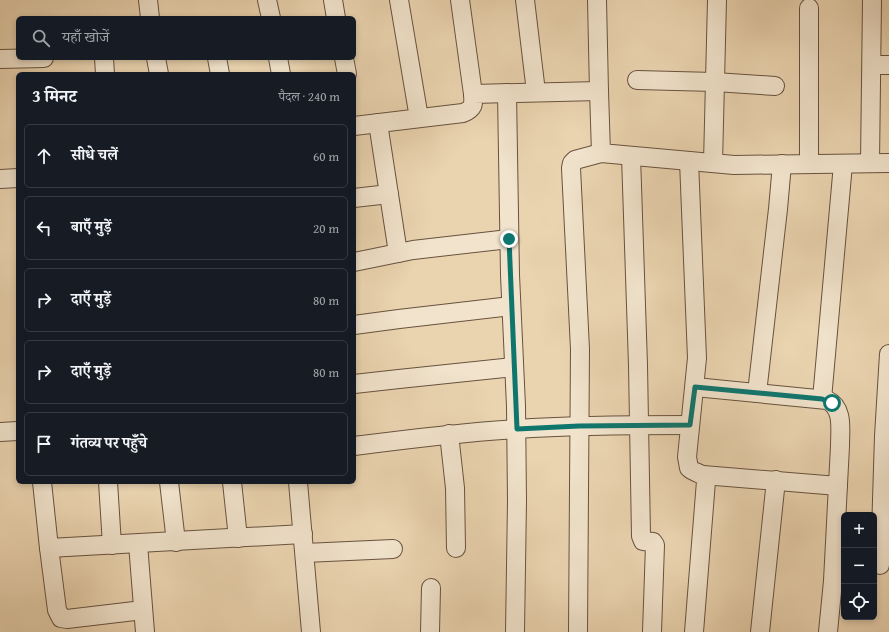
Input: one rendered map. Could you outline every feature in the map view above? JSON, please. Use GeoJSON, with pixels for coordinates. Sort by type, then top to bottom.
{"type":"FeatureCollection","features":[{"type":"Feature","properties":{"kind":"street"},"geometry":{"type":"LineString","coordinates":[[148,0],[150,16]]}},
{"type":"Feature","properties":{"kind":"street"},"geometry":{"type":"LineString","coordinates":[[267,0],[271,16]]}},
{"type":"Feature","properties":{"kind":"street"},"geometry":{"type":"LineString","coordinates":[[333,0],[336,16]]}},
{"type":"Feature","properties":{"kind":"street"},"geometry":{"type":"LineString","coordinates":[[399,0],[419,118]]}},
{"type":"Feature","properties":{"kind":"street"},"geometry":{"type":"LineString","coordinates":[[356,125],[463,113],[471,110],[474,104],[473,94],[460,0]]}},
{"type":"Feature","properties":{"kind":"street"},"geometry":{"type":"LineString","coordinates":[[525,0],[536,92]]}},
{"type":"Feature","properties":{"kind":"street"},"geometry":{"type":"LineString","coordinates":[[597,0],[601,153]]}},
{"type":"Feature","properties":{"kind":"street"},"geometry":{"type":"LineString","coordinates":[[713,163],[717,0]]}},
{"type":"Feature","properties":{"kind":"street"},"geometry":{"type":"LineString","coordinates":[[870,163],[880,65],[872,0]]}},
{"type":"Feature","properties":{"kind":"street"},"geometry":{"type":"LineString","coordinates":[[809,8],[809,164]]}},
{"type":"Feature","properties":{"kind":"street"},"geometry":{"type":"LineString","coordinates":[[0,59],[16,59]]}},
{"type":"Feature","properties":{"kind":"street"},"geometry":{"type":"LineString","coordinates":[[104,60],[105,72]]}},
{"type":"Feature","properties":{"kind":"street"},"geometry":{"type":"LineString","coordinates":[[156,60],[159,72]]}},
{"type":"Feature","properties":{"kind":"street"},"geometry":{"type":"LineString","coordinates":[[217,60],[220,72]]}},
{"type":"Feature","properties":{"kind":"street"},"geometry":{"type":"LineString","coordinates":[[278,60],[281,72]]}},
{"type":"Feature","properties":{"kind":"street"},"geometry":{"type":"LineString","coordinates":[[344,60],[347,72]]}},
{"type":"Feature","properties":{"kind":"street"},"geometry":{"type":"LineString","coordinates":[[637,80],[715,82],[775,86]]}},
{"type":"Feature","properties":{"kind":"street"},"geometry":{"type":"LineString","coordinates":[[473,94],[599,91]]}},
{"type":"Feature","properties":{"kind":"street"},"geometry":{"type":"LineString","coordinates":[[507,93],[509,239],[517,429],[514,632]]}},
{"type":"Feature","properties":{"kind":"street"},"geometry":{"type":"LineString","coordinates":[[378,123],[398,253]]}},
{"type":"Feature","properties":{"kind":"street"},"geometry":{"type":"LineString","coordinates":[[578,632],[580,349],[571,168],[572,163],[575,160],[601,153],[734,165],[889,164]]}},
{"type":"Feature","properties":{"kind":"street"},"geometry":{"type":"LineString","coordinates":[[631,156],[639,425],[640,536],[643,541],[653,542],[655,546],[652,632]]}},
{"type":"Feature","properties":{"kind":"street"},"geometry":{"type":"LineString","coordinates":[[689,161],[697,358],[687,457],[688,466],[691,470],[703,475],[838,486]]}},
{"type":"Feature","properties":{"kind":"street"},"geometry":{"type":"LineString","coordinates":[[757,392],[782,164]]}},
{"type":"Feature","properties":{"kind":"street"},"geometry":{"type":"LineString","coordinates":[[822,399],[843,164]]}},
{"type":"Feature","properties":{"kind":"street"},"geometry":{"type":"LineString","coordinates":[[0,179],[16,178]]}},
{"type":"Feature","properties":{"kind":"street"},"geometry":{"type":"LineString","coordinates":[[356,198],[389,194]]}},
{"type":"Feature","properties":{"kind":"street"},"geometry":{"type":"LineString","coordinates":[[356,262],[413,250],[509,239]]}},
{"type":"Feature","properties":{"kind":"street"},"geometry":{"type":"LineString","coordinates":[[356,325],[511,306]]}},
{"type":"Feature","properties":{"kind":"street"},"geometry":{"type":"LineString","coordinates":[[881,565],[884,436],[889,354]]}},
{"type":"Feature","properties":{"kind":"street"},"geometry":{"type":"LineString","coordinates":[[356,384],[514,367]]}},
{"type":"Feature","properties":{"kind":"street"},"geometry":{"type":"LineString","coordinates":[[695,387],[822,399],[832,403],[839,412],[839,559],[828,632]]}},
{"type":"Feature","properties":{"kind":"street"},"geometry":{"type":"LineString","coordinates":[[356,446],[449,434],[517,429],[579,426],[690,425]]}},
{"type":"Feature","properties":{"kind":"street"},"geometry":{"type":"LineString","coordinates":[[0,432],[16,431]]}},
{"type":"Feature","properties":{"kind":"street"},"geometry":{"type":"LineString","coordinates":[[449,434],[455,488],[456,548]]}},
{"type":"Feature","properties":{"kind":"street"},"geometry":{"type":"LineString","coordinates":[[694,632],[706,481],[703,475]]}},
{"type":"Feature","properties":{"kind":"street"},"geometry":{"type":"LineString","coordinates":[[760,632],[776,480]]}},
{"type":"Feature","properties":{"kind":"street"},"geometry":{"type":"LineString","coordinates":[[42,484],[57,610],[61,618],[67,619],[143,610]]}},
{"type":"Feature","properties":{"kind":"street"},"geometry":{"type":"LineString","coordinates":[[108,484],[112,545]]}},
{"type":"Feature","properties":{"kind":"street"},"geometry":{"type":"LineString","coordinates":[[169,484],[176,542]]}},
{"type":"Feature","properties":{"kind":"street"},"geometry":{"type":"LineString","coordinates":[[232,484],[238,538]]}},
{"type":"Feature","properties":{"kind":"street"},"geometry":{"type":"LineString","coordinates":[[298,484],[311,632]]}},
{"type":"Feature","properties":{"kind":"street"},"geometry":{"type":"LineString","coordinates":[[49,548],[303,534]]}},
{"type":"Feature","properties":{"kind":"street"},"geometry":{"type":"LineString","coordinates":[[138,544],[145,632]]}},
{"type":"Feature","properties":{"kind":"street"},"geometry":{"type":"LineString","coordinates":[[305,553],[393,549]]}},
{"type":"Feature","properties":{"kind":"street"},"geometry":{"type":"LineString","coordinates":[[430,632],[431,588]]}},
{"type":"Feature","properties":{"kind":"route"},"geometry":{"type":"LineString","coordinates":[[509,239],[517,429],[579,426],[690,425],[695,387],[822,399],[832,403]]}}]}
